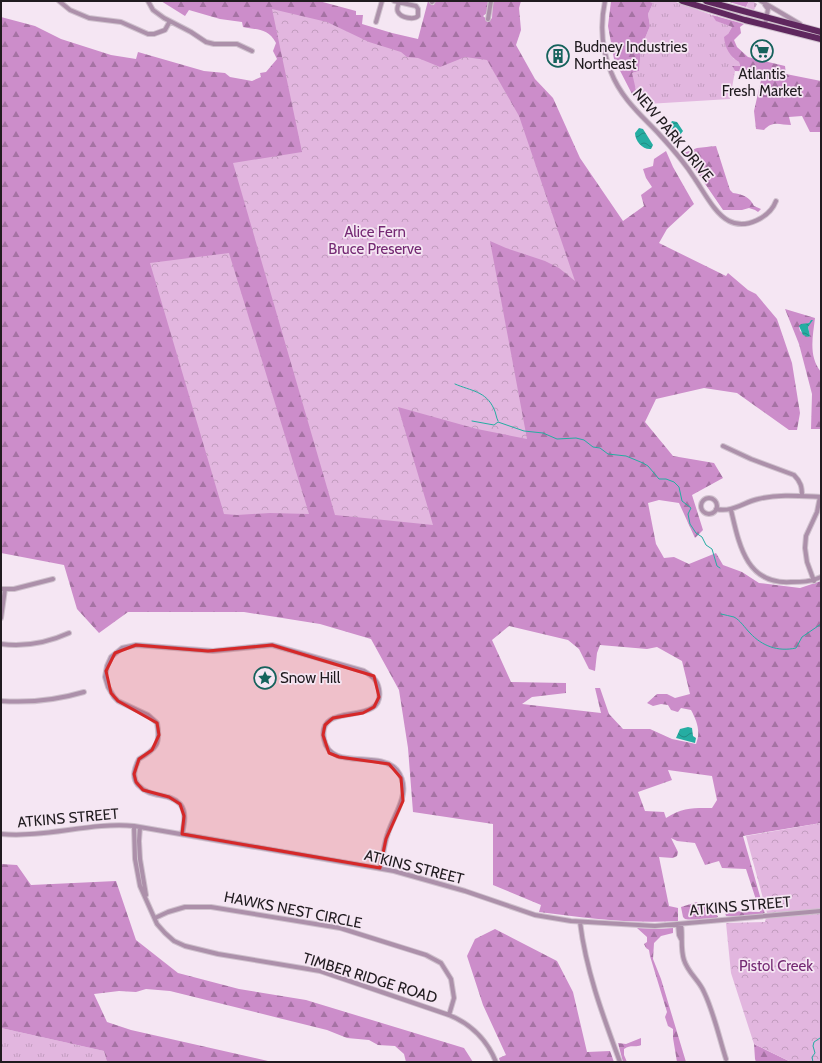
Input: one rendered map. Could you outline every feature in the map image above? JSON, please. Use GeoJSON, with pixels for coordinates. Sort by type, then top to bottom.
{"type":"FeatureCollection","features":[{"type":"Feature","properties":{"kind":"highway"},"geometry":{"type":"LineString","coordinates":[[682,1],[764,25],[821,39]]}},
{"type":"Feature","properties":{"kind":"highway"},"geometry":{"type":"LineString","coordinates":[[706,1],[821,32]]}},
{"type":"Feature","properties":{"kind":"street"},"geometry":{"type":"LineString","coordinates":[[59,1],[70,10],[84,17],[128,24],[148,34],[154,34],[165,30],[170,21]]}},
{"type":"Feature","properties":{"kind":"street"},"geometry":{"type":"LineString","coordinates":[[148,1],[153,10],[206,42],[214,44],[237,44],[252,51]]}},
{"type":"Feature","properties":{"kind":"street"},"geometry":{"type":"LineString","coordinates":[[376,22],[382,1]]}},
{"type":"Feature","properties":{"kind":"street"},"geometry":{"type":"LineString","coordinates":[[488,18],[491,1]]}},
{"type":"Feature","properties":{"kind":"street","name":"NEW PARK DRIVE"},"geometry":{"type":"LineString","coordinates":[[605,1],[603,14],[603,38],[607,61],[616,82],[631,105],[678,155],[719,213],[728,221],[733,223],[748,224],[758,220],[768,212],[774,207],[776,201]]}},
{"type":"Feature","properties":{"kind":"street"},"geometry":{"type":"LineString","coordinates":[[761,1],[767,6],[764,25]]}},
{"type":"Feature","properties":{"kind":"street"},"geometry":{"type":"LineString","coordinates":[[761,1],[812,30]]}},
{"type":"Feature","properties":{"kind":"street"},"geometry":{"type":"LineString","coordinates":[[397,2],[416,6],[418,9],[418,16],[412,19],[402,16],[398,13],[397,2]]}},
{"type":"Feature","properties":{"kind":"street"},"geometry":{"type":"LineString","coordinates":[[723,446],[751,459],[794,475],[802,488],[802,496]]}},
{"type":"Feature","properties":{"kind":"street"},"geometry":{"type":"LineString","coordinates":[[716,509],[717,504],[714,499],[709,498],[702,501],[702,509],[710,514],[716,509],[731,510],[758,499],[783,496],[820,497],[817,512],[806,536],[805,548],[807,562],[814,581]]}},
{"type":"Feature","properties":{"kind":"street"},"geometry":{"type":"LineString","coordinates":[[731,510],[739,545],[751,567],[768,579],[784,583],[814,581],[821,577]]}},
{"type":"Feature","properties":{"kind":"street"},"geometry":{"type":"LineString","coordinates":[[1,618],[3,589],[18,588],[53,579]]}},
{"type":"Feature","properties":{"kind":"street"},"geometry":{"type":"LineString","coordinates":[[1,644],[36,644],[49,641],[69,633]]}},
{"type":"Feature","properties":{"kind":"street"},"geometry":{"type":"LineString","coordinates":[[182,834],[184,816],[180,804],[169,797],[151,794],[143,790],[136,782],[134,774],[139,759],[152,750],[157,743],[160,734],[158,723],[148,715],[114,697],[108,687],[105,677],[109,661],[118,650],[132,645],[208,651],[276,645],[374,676],[379,688],[380,697],[374,707],[363,713],[342,715],[333,718],[325,724],[323,735],[324,744],[330,752],[338,757],[389,764],[396,770],[401,778],[404,789],[403,800],[386,839],[380,868]]}},
{"type":"Feature","properties":{"kind":"street"},"geometry":{"type":"LineString","coordinates":[[1,700],[21,702],[45,700],[84,692]]}},
{"type":"Feature","properties":{"kind":"street","name":"ATKINS STREET"},"geometry":{"type":"LineString","coordinates":[[1,834],[22,835],[110,825],[134,826],[380,868],[407,874],[535,914],[580,922],[655,926],[821,911]]}},
{"type":"Feature","properties":{"kind":"street","name":"TIMBER RIDGE ROAD"},"geometry":{"type":"LineString","coordinates":[[134,826],[134,850],[140,886],[155,918],[165,933],[174,941],[185,946],[232,957],[320,972],[449,1015],[465,1023],[477,1033],[487,1045],[496,1062]]}},
{"type":"Feature","properties":{"kind":"street","name":"TIMBER RIDGE ROAD"},"geometry":{"type":"LineString","coordinates":[[140,827],[140,859],[146,898]]}},
{"type":"Feature","properties":{"kind":"street","name":"HAWKS NEST CIRCLE"},"geometry":{"type":"LineString","coordinates":[[155,918],[185,907],[211,907],[340,928],[426,955],[441,963],[451,979],[454,998],[449,1015]]}},
{"type":"Feature","properties":{"kind":"street"},"geometry":{"type":"LineString","coordinates":[[580,922],[584,951],[591,978],[620,1062]]}},
{"type":"Feature","properties":{"kind":"street"},"geometry":{"type":"LineString","coordinates":[[680,924],[682,950],[685,962],[691,975],[702,987],[710,1004],[726,1059]]}},
{"type":"Feature","properties":{"kind":"highlighted area"},"geometry":{"type":"Polygon","coordinates":[[[136,645],[208,651],[272,645],[374,676],[379,697],[374,707],[363,713],[333,718],[325,725],[323,735],[329,753],[339,757],[389,764],[401,778],[403,801],[386,839],[380,868],[182,834],[184,816],[180,804],[169,797],[143,790],[136,782],[134,774],[139,759],[152,750],[159,735],[157,723],[118,701],[111,693],[106,671],[115,653],[136,645]]]}},
{"type":"Feature","properties":{"kind":"green space"},"geometry":{"type":"Polygon","coordinates":[[[161,1],[319,1],[356,11],[356,15],[363,15],[362,24],[418,39],[428,1],[432,1],[432,4],[434,5],[435,1],[488,1],[487,13],[483,16],[489,21],[492,18],[493,1],[521,1],[519,8],[521,30],[516,45],[535,79],[553,98],[580,158],[623,221],[644,206],[641,195],[652,187],[646,178],[643,169],[653,166],[654,159],[666,151],[673,167],[694,204],[667,229],[659,243],[726,276],[728,273],[748,290],[756,294],[777,319],[792,363],[800,413],[797,430],[789,430],[737,393],[704,388],[656,399],[645,422],[673,456],[714,463],[723,478],[692,495],[703,530],[695,538],[679,503],[659,500],[648,503],[656,544],[664,558],[674,557],[689,564],[716,553],[723,565],[742,572],[759,583],[800,588],[821,581],[821,823],[743,836],[765,914],[738,917],[726,916],[725,913],[728,911],[760,912],[746,869],[722,868],[719,861],[705,865],[695,843],[677,841],[671,838],[678,852],[677,856],[673,858],[659,857],[669,906],[678,908],[678,921],[626,921],[539,912],[541,905],[493,885],[493,824],[413,812],[408,748],[399,690],[371,639],[320,624],[244,612],[128,612],[99,633],[77,609],[64,565],[1,553],[1,17],[35,26],[61,39],[111,55],[136,59],[138,52],[204,71],[225,73],[230,77],[252,81],[261,77],[260,73],[266,72],[277,59],[273,51],[276,43],[273,38],[262,30],[243,27],[242,22],[220,19],[189,10],[185,16],[161,1]],[[509,626],[492,640],[511,682],[566,683],[566,693],[532,697],[522,704],[601,713],[595,688],[600,688],[609,714],[623,729],[650,729],[672,739],[696,744],[698,727],[691,710],[681,708],[678,712],[671,710],[668,705],[661,704],[653,706],[647,703],[657,694],[667,694],[675,698],[690,694],[682,661],[657,647],[647,649],[600,645],[597,653],[595,671],[589,669],[579,649],[568,640],[509,626]],[[668,770],[672,780],[638,792],[645,811],[664,812],[666,818],[683,810],[694,808],[712,808],[717,800],[712,776],[668,770]]]}},
{"type":"Feature","properties":{"kind":"green space"},"geometry":{"type":"Polygon","coordinates":[[[611,1],[647,1],[653,3],[648,14],[650,26],[641,48],[639,71],[632,73],[636,90],[647,104],[632,94],[614,59],[608,26],[611,1]]]}},
{"type":"Feature","properties":{"kind":"green space"},"geometry":{"type":"Polygon","coordinates":[[[647,1],[673,1],[712,15],[717,21],[732,27],[728,34],[733,58],[739,62],[740,67],[732,66],[735,71],[730,99],[647,104],[635,86],[632,73],[639,71],[641,48],[650,26],[648,14],[653,3],[647,1]]]}},
{"type":"Feature","properties":{"kind":"green space"},"geometry":{"type":"Polygon","coordinates":[[[726,1],[749,1],[746,7],[726,1]]]}},
{"type":"Feature","properties":{"kind":"green space"},"geometry":{"type":"Polygon","coordinates":[[[749,1],[757,4],[754,10],[746,7],[749,1]]]}},
{"type":"Feature","properties":{"kind":"green space","name":"Alice Fern Bruce Preserve"},"geometry":{"type":"Polygon","coordinates":[[[272,9],[327,22],[369,42],[401,52],[407,57],[418,58],[440,67],[465,57],[487,60],[519,116],[575,281],[559,268],[545,261],[490,241],[527,439],[477,429],[398,407],[433,525],[335,515],[233,163],[302,152],[272,9]]]}},
{"type":"Feature","properties":{"kind":"green space"},"geometry":{"type":"Polygon","coordinates":[[[712,15],[744,24],[740,27],[741,33],[734,40],[737,47],[748,57],[785,66],[786,74],[821,81],[821,132],[810,132],[802,116],[789,117],[791,125],[774,124],[770,125],[764,130],[756,129],[754,111],[761,80],[759,72],[735,71],[732,66],[740,66],[739,62],[728,52],[724,37],[728,34],[732,27],[716,21],[712,15]]]}},
{"type":"Feature","properties":{"kind":"green space"},"geometry":{"type":"Polygon","coordinates":[[[716,146],[730,190],[733,193],[743,195],[748,198],[754,206],[761,209],[758,212],[749,208],[742,210],[723,210],[684,153],[697,148],[716,146]]]}},
{"type":"Feature","properties":{"kind":"green space"},"geometry":{"type":"Polygon","coordinates":[[[229,253],[309,514],[224,514],[150,263],[229,253]]]}},
{"type":"Feature","properties":{"kind":"green space"},"geometry":{"type":"Polygon","coordinates":[[[785,309],[815,318],[812,346],[814,359],[821,372],[821,429],[811,429],[812,394],[799,344],[785,309]],[[811,320],[809,323],[799,327],[800,331],[808,337],[810,336],[808,327],[811,320]]]}},
{"type":"Feature","properties":{"kind":"green space","name":"Pistol Creek"},"geometry":{"type":"Polygon","coordinates":[[[821,823],[821,1062],[791,1062],[754,1044],[731,973],[726,923],[765,922],[767,913],[746,836],[821,823]]]}},
{"type":"Feature","properties":{"kind":"green space"},"geometry":{"type":"Polygon","coordinates":[[[1,864],[17,865],[31,885],[116,881],[136,940],[178,973],[239,989],[306,1000],[464,1048],[473,1062],[406,1062],[404,1054],[395,1046],[378,1045],[369,1040],[347,1038],[327,1030],[170,991],[146,989],[136,992],[119,991],[94,994],[107,1022],[131,1030],[269,1062],[107,1062],[104,1051],[1,1028],[1,864]]]}},
{"type":"Feature","properties":{"kind":"green space"},"geometry":{"type":"Polygon","coordinates":[[[697,902],[700,907],[706,906],[708,914],[717,915],[718,917],[715,919],[685,919],[683,917],[681,907],[697,902]]]}},
{"type":"Feature","properties":{"kind":"green space"},"geometry":{"type":"Polygon","coordinates":[[[637,928],[673,928],[673,933],[661,936],[654,943],[653,959],[661,979],[686,1062],[677,1062],[673,1029],[668,1026],[665,1017],[667,1012],[649,950],[644,944],[647,942],[647,937],[637,928]]]}},
{"type":"Feature","properties":{"kind":"green space"},"geometry":{"type":"Polygon","coordinates":[[[495,929],[557,961],[573,992],[587,1052],[610,1051],[614,1062],[500,1062],[499,1058],[506,1055],[483,1005],[467,956],[475,939],[495,929]]]}},
{"type":"Feature","properties":{"kind":"green space"},"geometry":{"type":"Polygon","coordinates":[[[1,1028],[104,1051],[107,1062],[1,1062],[1,1028]]]}},
{"type":"Feature","properties":{"kind":"green space"},"geometry":{"type":"Polygon","coordinates":[[[641,1038],[641,1045],[624,1049],[624,1055],[627,1062],[623,1062],[618,1043],[626,1044],[641,1038]]]}},
{"type":"Feature","properties":{"kind":"green space"},"geometry":{"type":"Polygon","coordinates":[[[754,1044],[791,1062],[756,1062],[754,1044]]]}},
{"type":"Feature","properties":{"kind":"water"},"geometry":{"type":"Polygon","coordinates":[[[672,121],[677,122],[683,131],[680,135],[676,134],[672,130],[670,124],[672,121]]]}},
{"type":"Feature","properties":{"kind":"water"},"geometry":{"type":"Polygon","coordinates":[[[639,128],[643,129],[653,145],[651,149],[645,148],[638,142],[635,133],[639,128]]]}},
{"type":"Feature","properties":{"kind":"water"},"geometry":{"type":"Polygon","coordinates":[[[813,320],[808,327],[810,336],[808,337],[803,335],[799,326],[801,324],[809,323],[813,320]]]}},
{"type":"Feature","properties":{"kind":"water"},"geometry":{"type":"Polygon","coordinates":[[[688,727],[692,728],[693,736],[696,738],[695,743],[676,738],[680,729],[688,727]]]}},
{"type":"Feature","properties":{"kind":"waterway"},"geometry":{"type":"LineString","coordinates":[[455,384],[478,392],[487,398],[494,409],[498,421]]}},
{"type":"Feature","properties":{"kind":"waterway"},"geometry":{"type":"LineString","coordinates":[[472,421],[494,425],[498,422],[524,431],[543,433],[557,439],[576,438],[584,440],[593,447],[600,448],[608,454],[626,456],[643,463],[648,466],[659,479],[666,479],[674,482],[679,487],[682,501],[691,508],[688,514],[690,524],[696,533],[702,537],[706,545],[712,549],[717,566],[720,568]]}},
{"type":"Feature","properties":{"kind":"waterway"},"geometry":{"type":"LineString","coordinates":[[721,614],[736,618],[755,638],[765,645],[783,649],[796,648],[802,637],[821,624]]}},
{"type":"Feature","properties":{"kind":"waterway"},"geometry":{"type":"LineString","coordinates":[[813,1062],[812,1057],[815,1053],[813,1046],[814,1042],[820,1038]]}},
{"type":"Feature","properties":{"kind":"place","name":"Atlantis Fresh Market"},"geometry":{"type":"Point","coordinates":[762,51]}},
{"type":"Feature","properties":{"kind":"place","name":"Budney Industries Northeast"},"geometry":{"type":"Point","coordinates":[558,56]}},
{"type":"Feature","properties":{"kind":"place","name":"Snow Hill"},"geometry":{"type":"Point","coordinates":[265,678]}}]}
